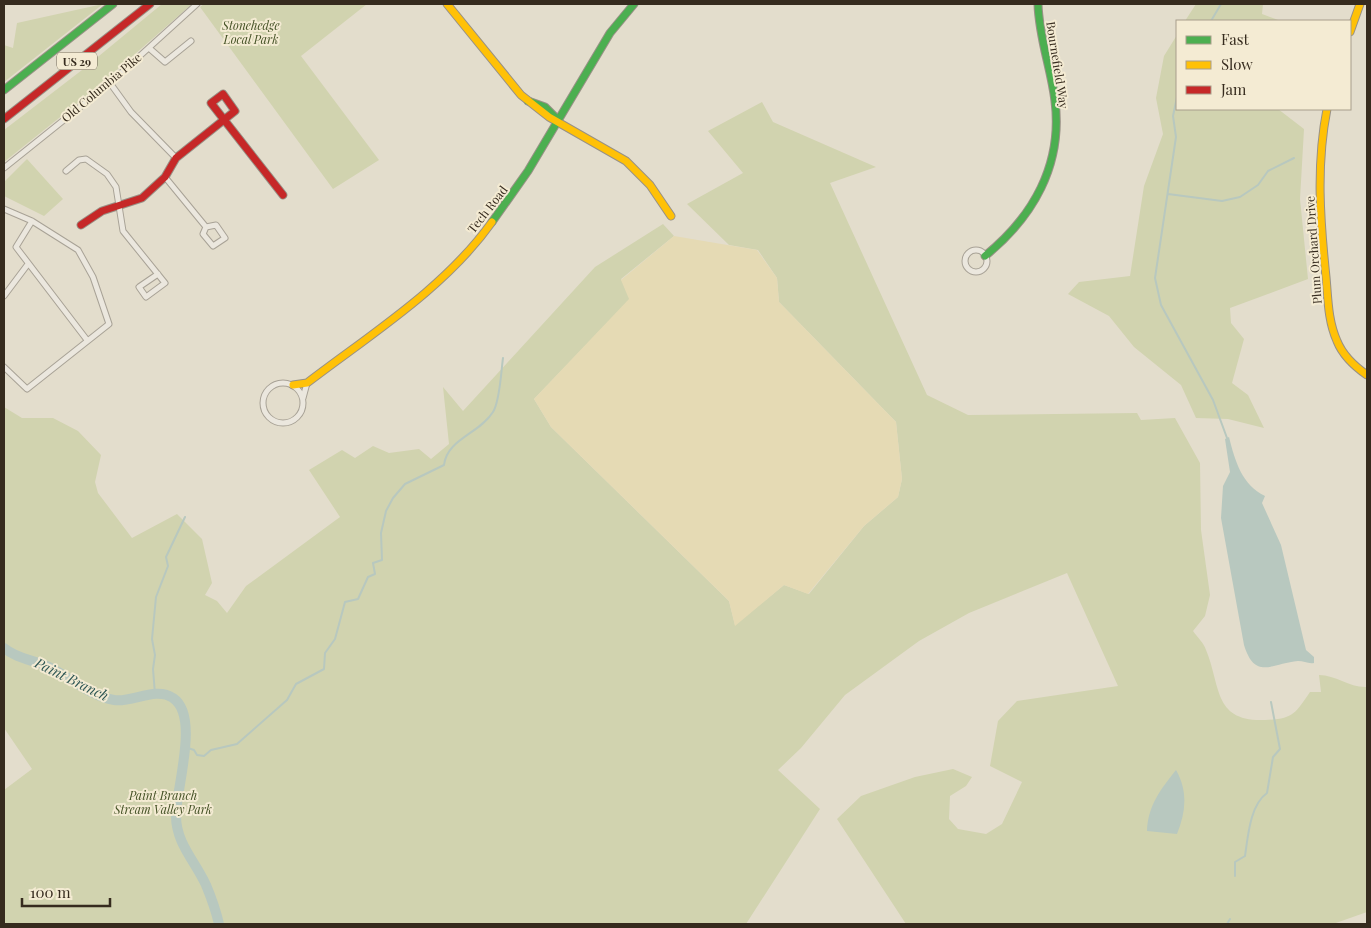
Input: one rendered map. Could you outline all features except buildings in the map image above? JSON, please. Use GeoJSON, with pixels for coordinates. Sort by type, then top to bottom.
{"type":"FeatureCollection","features":[{"type":"Feature","properties":{"kind":"main road","name":"US 29"},"geometry":{"type":"LineString","coordinates":[[4,90],[113,4]]}},
{"type":"Feature","properties":{"kind":"main road","name":"US 29"},"geometry":{"type":"LineString","coordinates":[[4,119],[150,4]]}},
{"type":"Feature","properties":{"kind":"main road"},"geometry":{"type":"LineString","coordinates":[[447,4],[515,90],[528,101],[548,109],[558,120],[631,165],[650,185],[671,216]]}},
{"type":"Feature","properties":{"kind":"main road","name":"Tech Road"},"geometry":{"type":"LineString","coordinates":[[293,385],[307,383],[423,294],[457,262],[510,198],[610,33],[634,4]]}},
{"type":"Feature","properties":{"kind":"main road","name":"Bournefield Way"},"geometry":{"type":"LineString","coordinates":[[985,256],[1002,243],[1032,209],[1041,193],[1054,150],[1055,102],[1041,38],[1038,4]]}},
{"type":"Feature","properties":{"kind":"main road"},"geometry":{"type":"LineString","coordinates":[[1351,29],[1360,4]]}},
{"type":"Feature","properties":{"kind":"main road","name":"Plum Orchard Drive"},"geometry":{"type":"LineString","coordinates":[[1327,110],[1321,154],[1319,194],[1329,315],[1333,334],[1340,349],[1346,358],[1367,375]]}},
{"type":"Feature","properties":{"kind":"main road"},"geometry":{"type":"LineString","coordinates":[[81,225],[102,211],[142,198],[165,177],[176,158],[224,121],[283,194]]}},
{"type":"Feature","properties":{"kind":"street","name":"Old Columbia Pike"},"geometry":{"type":"LineString","coordinates":[[4,168],[110,83],[197,4]]}},
{"type":"Feature","properties":{"kind":"street"},"geometry":{"type":"LineString","coordinates":[[149,48],[165,62],[191,41]]}},
{"type":"Feature","properties":{"kind":"street"},"geometry":{"type":"LineString","coordinates":[[110,83],[131,112],[176,158]]}},
{"type":"Feature","properties":{"kind":"street"},"geometry":{"type":"LineString","coordinates":[[66,171],[79,160],[86,159],[107,174],[116,187],[123,231],[158,274],[165,283],[146,297],[139,287],[158,274]]}},
{"type":"Feature","properties":{"kind":"street"},"geometry":{"type":"LineString","coordinates":[[165,177],[206,227]]}},
{"type":"Feature","properties":{"kind":"street"},"geometry":{"type":"LineString","coordinates":[[4,209],[32,221],[78,250],[93,277],[109,324],[86,340],[26,389],[4,366]]}},
{"type":"Feature","properties":{"kind":"street"},"geometry":{"type":"LineString","coordinates":[[32,221],[16,247],[86,340]]}},
{"type":"Feature","properties":{"kind":"street","name":"Bournefield Way"},"geometry":{"type":"LineString","coordinates":[[980,251],[985,256],[987,262],[982,271],[972,272],[967,267],[965,261],[970,252],[980,251]]}},
{"type":"Feature","properties":{"kind":"street"},"geometry":{"type":"LineString","coordinates":[[4,296],[28,264]]}},
{"type":"Feature","properties":{"kind":"street","name":"Tech Road"},"geometry":{"type":"LineString","coordinates":[[293,385],[279,382],[266,391],[262,404],[266,414],[280,423],[294,420],[303,409],[303,398],[307,383]]}},
{"type":"Feature","properties":{"kind":"street"},"geometry":{"type":"LineString","coordinates":[[293,385],[303,398]]}},
{"type":"Feature","properties":{"kind":"green space"},"geometry":{"type":"Polygon","coordinates":[[[103,4],[4,82],[4,45],[13,48],[17,23],[103,4]]]}},
{"type":"Feature","properties":{"kind":"green space"},"geometry":{"type":"Polygon","coordinates":[[[162,4],[192,4],[94,90],[4,162],[4,130],[82,70],[162,4]]]}},
{"type":"Feature","properties":{"kind":"green space","name":"Stonehedge Local Park"},"geometry":{"type":"Polygon","coordinates":[[[204,4],[367,4],[301,56],[379,160],[333,189],[200,7],[204,4]]]}},
{"type":"Feature","properties":{"kind":"green space"},"geometry":{"type":"Polygon","coordinates":[[[1196,4],[1263,4],[1262,14],[1278,20],[1186,20],[1196,4]]]}},
{"type":"Feature","properties":{"kind":"green space"},"geometry":{"type":"Polygon","coordinates":[[[1176,37],[1176,110],[1279,110],[1304,129],[1300,199],[1308,279],[1230,308],[1231,323],[1244,339],[1232,383],[1248,395],[1264,428],[1228,419],[1196,418],[1181,385],[1134,347],[1109,316],[1068,294],[1079,282],[1130,276],[1144,186],[1163,134],[1156,98],[1164,56],[1176,37]]]}},
{"type":"Feature","properties":{"kind":"green space","name":"Paint Branch Stream Valley Park"},"geometry":{"type":"Polygon","coordinates":[[[762,102],[773,122],[876,167],[830,183],[927,395],[968,415],[1137,413],[1141,420],[1175,418],[1200,463],[1201,530],[1210,595],[1205,616],[1193,631],[1205,647],[1218,688],[1227,708],[1236,715],[1248,719],[1265,720],[1288,717],[1301,706],[1310,692],[1321,692],[1319,675],[1331,677],[1355,686],[1367,687],[1367,912],[1333,924],[906,924],[837,819],[861,796],[915,777],[953,769],[972,777],[966,786],[950,796],[949,819],[958,829],[986,834],[1002,824],[1022,782],[990,766],[998,721],[1017,701],[1118,686],[1067,573],[969,613],[919,641],[845,695],[801,748],[778,770],[820,809],[746,924],[4,924],[4,790],[32,769],[4,728],[4,407],[22,418],[53,418],[78,431],[101,455],[95,482],[98,493],[132,538],[177,514],[202,539],[212,583],[205,595],[217,601],[227,613],[246,586],[340,517],[309,470],[342,450],[355,458],[373,446],[389,453],[419,449],[431,459],[449,444],[443,387],[463,411],[595,267],[663,224],[674,236],[621,279],[630,299],[534,399],[551,427],[729,601],[735,625],[784,585],[809,594],[864,526],[898,497],[902,479],[896,422],[779,302],[777,278],[758,250],[729,245],[687,204],[743,173],[708,131],[762,102]]]}},
{"type":"Feature","properties":{"kind":"green space"},"geometry":{"type":"Polygon","coordinates":[[[27,159],[63,199],[44,216],[4,196],[4,182],[27,159]]]}},
{"type":"Feature","properties":{"kind":"sand"},"geometry":{"type":"Polygon","coordinates":[[[674,236],[757,250],[777,278],[779,302],[896,422],[902,479],[898,497],[864,526],[808,594],[784,585],[735,626],[729,601],[551,427],[534,399],[629,299],[621,280],[674,236]]]}},
{"type":"Feature","properties":{"kind":"shaded area"},"geometry":{"type":"Polygon","coordinates":[[[1229,437],[1237,463],[1245,479],[1265,496],[1262,503],[1281,545],[1306,650],[1314,657],[1314,663],[1298,661],[1265,667],[1253,663],[1248,656],[1244,645],[1221,518],[1223,486],[1230,472],[1225,439],[1229,437]]]}},
{"type":"Feature","properties":{"kind":"shaded area"},"geometry":{"type":"Polygon","coordinates":[[[1176,770],[1184,794],[1184,810],[1177,834],[1147,831],[1153,805],[1160,791],[1176,770]]]}},
{"type":"Feature","properties":{"kind":"waterway"},"geometry":{"type":"LineString","coordinates":[[1212,20],[1221,4]]}},
{"type":"Feature","properties":{"kind":"waterway"},"geometry":{"type":"LineString","coordinates":[[1176,102],[1173,116],[1176,137],[1155,278],[1161,305],[1213,400],[1227,438]]}},
{"type":"Feature","properties":{"kind":"waterway"},"geometry":{"type":"LineString","coordinates":[[1168,194],[1222,201],[1240,197],[1258,185],[1268,171],[1294,158]]}},
{"type":"Feature","properties":{"kind":"waterway"},"geometry":{"type":"LineString","coordinates":[[185,747],[194,750],[197,755],[204,756],[211,750],[237,744],[287,700],[296,684],[324,669],[325,653],[335,639],[345,602],[358,599],[368,577],[375,574],[373,563],[382,560],[381,533],[386,511],[393,498],[405,484],[444,465],[446,456],[451,449],[487,420],[493,412],[499,394],[503,358]]}},
{"type":"Feature","properties":{"kind":"waterway"},"geometry":{"type":"LineString","coordinates":[[155,694],[153,669],[155,655],[152,639],[156,597],[168,566],[166,557],[185,517]]}},
{"type":"Feature","properties":{"kind":"waterway","name":"Paint Branch"},"geometry":{"type":"LineString","coordinates":[[4,648],[20,657],[49,667],[105,698],[121,700],[159,694],[173,698],[181,707],[185,720],[186,736],[177,804],[177,826],[187,852],[206,885],[219,924]]}},
{"type":"Feature","properties":{"kind":"waterway"},"geometry":{"type":"LineString","coordinates":[[1235,876],[1235,862],[1245,856],[1253,813],[1261,798],[1267,793],[1273,757],[1280,749],[1271,702]]}},
{"type":"Feature","properties":{"kind":"waterway"},"geometry":{"type":"LineString","coordinates":[[1227,924],[1230,919]]}},
{"type":"Feature","properties":{"kind":"traffic: fast"},"geometry":{"type":"LineString","coordinates":[[4,90],[113,4]]}},
{"type":"Feature","properties":{"kind":"traffic: fast"},"geometry":{"type":"LineString","coordinates":[[492,222],[528,171],[610,33],[634,4]]}},
{"type":"Feature","properties":{"kind":"traffic: fast"},"geometry":{"type":"LineString","coordinates":[[985,256],[1002,241],[1030,207],[1041,188],[1049,168],[1054,147],[1055,101],[1038,4]]}},
{"type":"Feature","properties":{"kind":"traffic: fast"},"geometry":{"type":"LineString","coordinates":[[528,101],[545,107],[558,120]]}},
{"type":"Feature","properties":{"kind":"traffic: slow"},"geometry":{"type":"LineString","coordinates":[[447,4],[521,95],[549,117],[626,161],[650,185],[671,216]]}},
{"type":"Feature","properties":{"kind":"traffic: slow"},"geometry":{"type":"LineString","coordinates":[[1351,29],[1360,4]]}},
{"type":"Feature","properties":{"kind":"traffic: slow"},"geometry":{"type":"LineString","coordinates":[[1327,110],[1321,151],[1320,193],[1329,310],[1339,346],[1349,360],[1367,375]]}},
{"type":"Feature","properties":{"kind":"traffic: slow"},"geometry":{"type":"LineString","coordinates":[[293,385],[307,383],[406,309],[452,268],[492,222]]}},
{"type":"Feature","properties":{"kind":"traffic: jam"},"geometry":{"type":"LineString","coordinates":[[4,119],[150,4]]}},
{"type":"Feature","properties":{"kind":"traffic: jam"},"geometry":{"type":"LineString","coordinates":[[81,225],[102,211],[142,198],[165,177],[176,158],[235,111],[223,94],[211,103],[283,195]]}}]}
